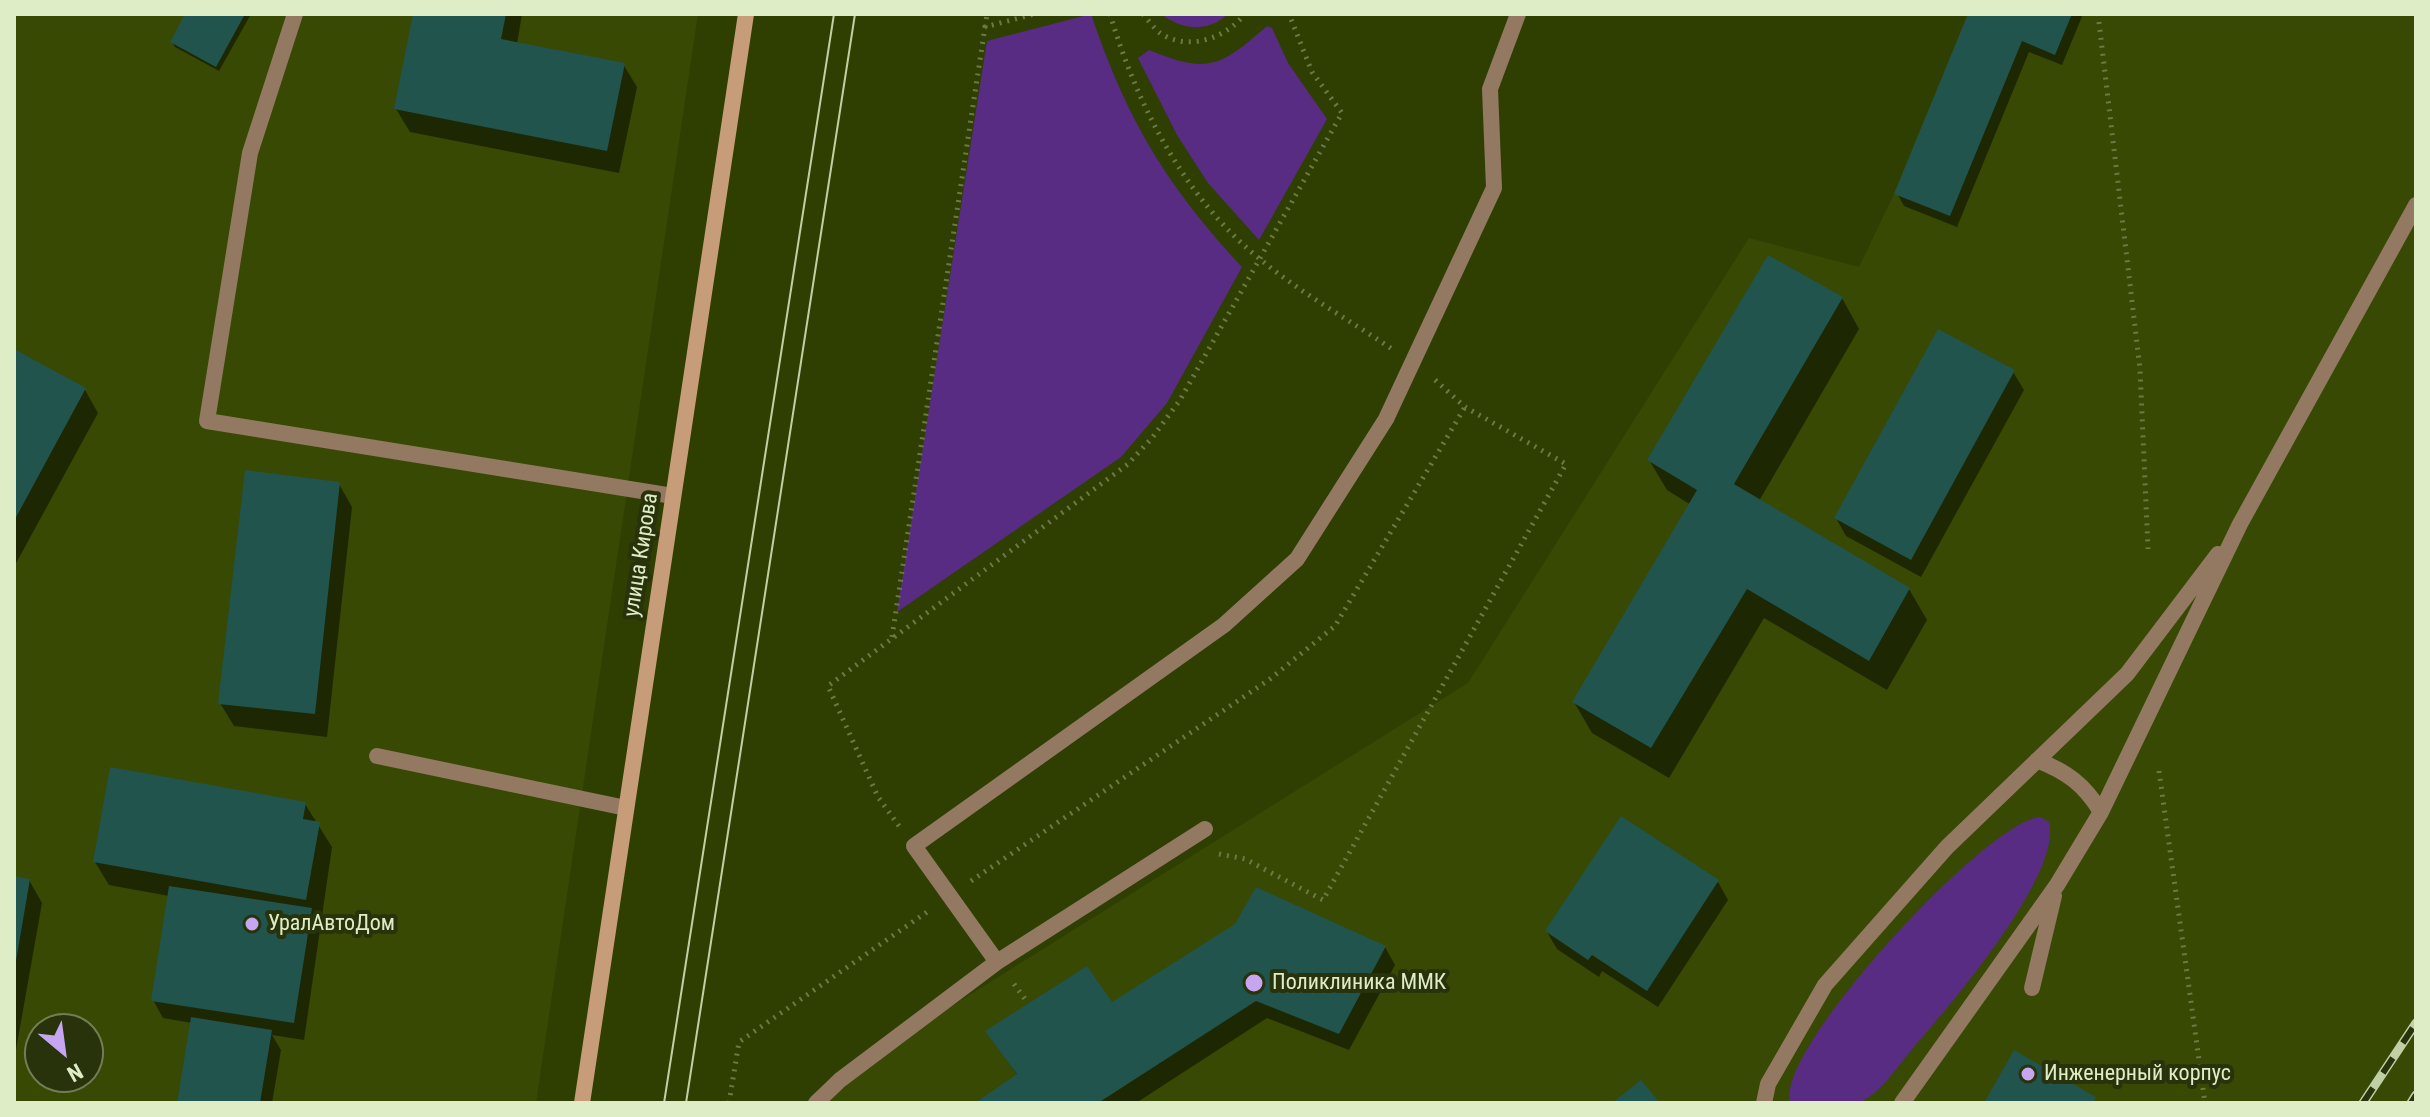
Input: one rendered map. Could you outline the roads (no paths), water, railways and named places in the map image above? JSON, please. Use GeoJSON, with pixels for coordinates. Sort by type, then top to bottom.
{"type":"FeatureCollection","features":[{"type":"Feature","properties":{"kind":"main road","name":"улица Кирова"},"geometry":{"type":"LineString","coordinates":[[582,1103],[746,14]]}},
{"type":"Feature","properties":{"kind":"lane"},"geometry":{"type":"LineString","coordinates":[[295,14],[250,153],[207,421],[673,496]]}},
{"type":"Feature","properties":{"kind":"lane"},"geometry":{"type":"LineString","coordinates":[[997,962],[914,846],[1224,625],[1297,559],[1386,419],[1494,188],[1490,89],[1518,14]]}},
{"type":"Feature","properties":{"kind":"lane"},"geometry":{"type":"LineString","coordinates":[[1902,1103],[2057,885],[2101,812],[2240,524],[2416,205]]}},
{"type":"Feature","properties":{"kind":"lane"},"geometry":{"type":"LineString","coordinates":[[1764,1103],[1768,1084],[1825,985],[1947,847],[2127,674],[2240,524]]}},
{"type":"Feature","properties":{"kind":"lane"},"geometry":{"type":"LineString","coordinates":[[377,756],[626,808]]}},
{"type":"Feature","properties":{"kind":"lane"},"geometry":{"type":"LineString","coordinates":[[2037,760],[2076,780],[2087,789],[2101,812]]}},
{"type":"Feature","properties":{"kind":"lane"},"geometry":{"type":"LineString","coordinates":[[816,1103],[840,1080],[997,962],[1205,829]]}},
{"type":"Feature","properties":{"kind":"lane"},"geometry":{"type":"LineString","coordinates":[[2032,988],[2057,885]]}},
{"type":"Feature","properties":{"kind":"tram line"},"geometry":{"type":"LineString","coordinates":[[664,1103],[834,14]]}},
{"type":"Feature","properties":{"kind":"tram line"},"geometry":{"type":"LineString","coordinates":[[686,1103],[855,14]]}},
{"type":"Feature","properties":{"kind":"railway"},"geometry":{"type":"LineString","coordinates":[[2363,1103],[2416,1023]]}},
{"type":"Feature","properties":{"kind":"railway"},"geometry":{"type":"LineString","coordinates":[[2411,1103],[2416,1095]]}},
{"type":"Feature","properties":{"kind":"place","name":"УралАвтоДом"},"geometry":{"type":"Point","coordinates":[252,924]}},
{"type":"Feature","properties":{"kind":"place","name":"Поликлиника ММК"},"geometry":{"type":"Point","coordinates":[1254,983]}},
{"type":"Feature","properties":{"kind":"place","name":"Инженерный корпус"},"geometry":{"type":"Point","coordinates":[2028,1074]}}]}
